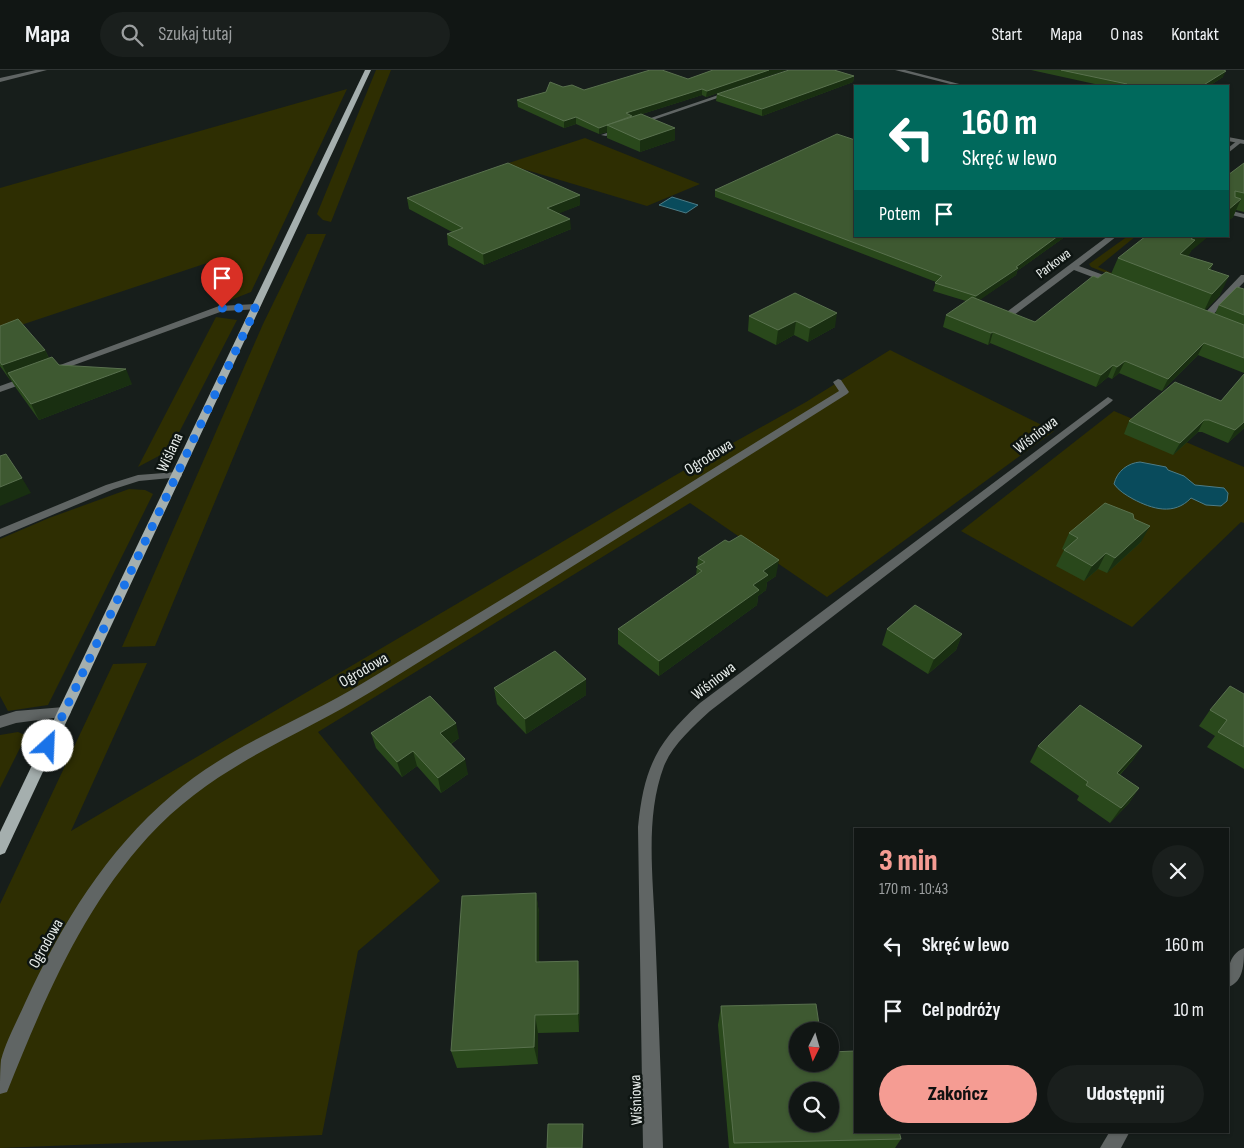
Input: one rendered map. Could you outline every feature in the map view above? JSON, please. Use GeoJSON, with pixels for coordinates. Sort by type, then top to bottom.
{"type":"FeatureCollection","features":[{"type":"Feature","properties":{"kind":"main road","name":"Wiślana"},"geometry":{"type":"LineString","coordinates":[[0,848],[368,70]]}},
{"type":"Feature","properties":{"kind":"street"},"geometry":{"type":"LineString","coordinates":[[0,80],[44,70]]}},
{"type":"Feature","properties":{"kind":"street"},"geometry":{"type":"LineString","coordinates":[[898,70],[960,85]]}},
{"type":"Feature","properties":{"kind":"street"},"geometry":{"type":"LineString","coordinates":[[604,135],[736,91]]}},
{"type":"Feature","properties":{"kind":"street"},"geometry":{"type":"LineString","coordinates":[[1229,139],[1242,142]]}},
{"type":"Feature","properties":{"kind":"street"},"geometry":{"type":"LineString","coordinates":[[1229,150],[1242,142]]}},
{"type":"Feature","properties":{"kind":"street"},"geometry":{"type":"LineString","coordinates":[[1229,212],[1244,216]]}},
{"type":"Feature","properties":{"kind":"street","name":"Parkowa"},"geometry":{"type":"LineString","coordinates":[[1011,313],[1112,237]]}},
{"type":"Feature","properties":{"kind":"street"},"geometry":{"type":"LineString","coordinates":[[1072,266],[1126,287]]}},
{"type":"Feature","properties":{"kind":"street"},"geometry":{"type":"LineString","coordinates":[[1194,314],[1208,320],[1244,277]]}},
{"type":"Feature","properties":{"kind":"street"},"geometry":{"type":"LineString","coordinates":[[0,389],[222,308],[256,308]]}},
{"type":"Feature","properties":{"kind":"street","name":"Ogrodowa"},"geometry":{"type":"LineString","coordinates":[[0,1085],[38,992],[61,947],[90,900],[119,858],[146,829],[201,780],[240,756],[362,691],[828,403],[844,392],[838,382]]}},
{"type":"Feature","properties":{"kind":"street","name":"Wiśniowa"},"geometry":{"type":"LineString","coordinates":[[654,1148],[645,848],[648,797],[656,767],[667,747],[681,728],[705,707],[1108,400]]}},
{"type":"Feature","properties":{"kind":"street"},"geometry":{"type":"LineString","coordinates":[[0,533],[110,487],[138,478],[177,475]]}},
{"type":"Feature","properties":{"kind":"street"},"geometry":{"type":"LineString","coordinates":[[0,722],[16,717],[64,712]]}},
{"type":"Feature","properties":{"kind":"street"},"geometry":{"type":"LineString","coordinates":[[1229,978],[1244,956]]}},
{"type":"Feature","properties":{"kind":"street"},"geometry":{"type":"LineString","coordinates":[[1110,1148],[1120,1133]]}},
{"type":"Feature","properties":{"kind":"shaded area"},"geometry":{"type":"Polygon","coordinates":[[[376,70],[391,70],[331,222],[323,220],[317,214],[376,70]]]}},
{"type":"Feature","properties":{"kind":"shaded area"},"geometry":{"type":"Polygon","coordinates":[[[347,89],[251,292],[223,303],[240,270],[225,257],[0,332],[0,188],[347,89]]]}},
{"type":"Feature","properties":{"kind":"shaded area"},"geometry":{"type":"Polygon","coordinates":[[[585,138],[700,184],[647,206],[506,164],[585,138]]]}},
{"type":"Feature","properties":{"kind":"shaded area"},"geometry":{"type":"Polygon","coordinates":[[[307,234],[326,234],[155,646],[122,647],[263,324],[307,234]]]}},
{"type":"Feature","properties":{"kind":"shaded area"},"geometry":{"type":"Polygon","coordinates":[[[1127,237],[1135,237],[1098,267],[1165,296],[1091,267],[1089,264],[1127,237]]]}},
{"type":"Feature","properties":{"kind":"shaded area"},"geometry":{"type":"Polygon","coordinates":[[[216,317],[237,320],[170,450],[138,467],[216,317]]]}},
{"type":"Feature","properties":{"kind":"shaded area"},"geometry":{"type":"Polygon","coordinates":[[[890,350],[1054,431],[827,597],[690,503],[318,732],[440,881],[358,951],[322,1135],[0,1148],[0,904],[113,664],[147,663],[71,831],[674,476],[806,402],[890,350]]]}},
{"type":"Feature","properties":{"kind":"shaded area"},"geometry":{"type":"Polygon","coordinates":[[[1114,411],[1244,467],[1244,523],[1241,522],[1132,627],[961,531],[1114,411]]]}},
{"type":"Feature","properties":{"kind":"shaded area"},"geometry":{"type":"Polygon","coordinates":[[[129,489],[145,490],[153,494],[48,705],[8,711],[0,696],[0,539],[49,518],[129,489]]]}},
{"type":"Feature","properties":{"kind":"shaded area"},"geometry":{"type":"Polygon","coordinates":[[[18,732],[25,735],[23,742],[0,788],[0,735],[18,732]]]}},
{"type":"Feature","properties":{"kind":"water"},"geometry":{"type":"Polygon","coordinates":[[[672,197],[698,205],[686,213],[659,205],[672,197]]]}},
{"type":"Feature","properties":{"kind":"water"},"geometry":{"type":"Polygon","coordinates":[[[1140,462],[1166,467],[1168,470],[1184,476],[1195,485],[1224,488],[1228,493],[1227,501],[1221,506],[1206,505],[1191,498],[1184,504],[1170,509],[1155,508],[1140,503],[1123,493],[1114,484],[1115,479],[1124,468],[1140,462]]]}},
{"type":"Feature","properties":{"kind":"building"},"geometry":{"type":"Polygon","coordinates":[[[650,70],[662,70],[688,79],[713,70],[769,70],[707,91],[702,89],[626,113],[632,116],[599,128],[576,117],[564,121],[517,100],[546,92],[550,82],[563,87],[572,85],[584,90],[650,70]]]}},
{"type":"Feature","properties":{"kind":"building"},"geometry":{"type":"Polygon","coordinates":[[[789,70],[834,70],[854,76],[762,109],[717,94],[789,70]]]}},
{"type":"Feature","properties":{"kind":"building"},"geometry":{"type":"Polygon","coordinates":[[[1061,70],[1226,71],[1204,85],[1125,85],[1127,84],[1061,70]]]}},
{"type":"Feature","properties":{"kind":"building"},"geometry":{"type":"Polygon","coordinates":[[[641,114],[675,128],[640,140],[607,125],[641,114]]]}},
{"type":"Feature","properties":{"kind":"building"},"geometry":{"type":"Polygon","coordinates":[[[837,134],[854,140],[854,237],[1057,237],[1016,267],[1018,268],[976,296],[935,283],[942,276],[715,190],[837,134]]]}},
{"type":"Feature","properties":{"kind":"building"},"geometry":{"type":"Polygon","coordinates":[[[508,163],[580,195],[547,208],[570,219],[483,254],[447,234],[463,228],[407,198],[508,163]]]}},
{"type":"Feature","properties":{"kind":"building"},"geometry":{"type":"Polygon","coordinates":[[[1244,163],[1244,193],[1235,191],[1235,197],[1241,199],[1229,209],[1229,174],[1244,163]]]}},
{"type":"Feature","properties":{"kind":"building"},"geometry":{"type":"Polygon","coordinates":[[[1145,237],[1194,237],[1191,239],[1195,240],[1180,254],[1213,264],[1208,269],[1229,276],[1212,294],[1118,258],[1145,237]]]}},
{"type":"Feature","properties":{"kind":"building"},"geometry":{"type":"Polygon","coordinates":[[[1106,272],[1244,325],[1244,358],[1204,343],[1168,379],[1125,361],[1117,367],[1113,365],[1101,375],[946,315],[972,297],[1035,322],[1093,276],[1098,278],[1106,272]]]}},
{"type":"Feature","properties":{"kind":"building"},"geometry":{"type":"Polygon","coordinates":[[[1237,287],[1244,289],[1244,315],[1219,305],[1237,287]]]}},
{"type":"Feature","properties":{"kind":"building"},"geometry":{"type":"Polygon","coordinates":[[[795,293],[837,313],[810,328],[796,321],[778,330],[749,316],[795,293]]]}},
{"type":"Feature","properties":{"kind":"building"},"geometry":{"type":"Polygon","coordinates":[[[18,319],[45,350],[2,365],[0,362],[0,326],[18,319]]]}},
{"type":"Feature","properties":{"kind":"building"},"geometry":{"type":"Polygon","coordinates":[[[52,357],[59,365],[126,369],[31,404],[8,373],[52,357]]]}},
{"type":"Feature","properties":{"kind":"building"},"geometry":{"type":"Polygon","coordinates":[[[1244,374],[1244,422],[1235,430],[1209,420],[1204,420],[1180,443],[1129,421],[1175,382],[1221,401],[1244,374]]]}},
{"type":"Feature","properties":{"kind":"building"},"geometry":{"type":"Polygon","coordinates":[[[6,454],[22,478],[0,487],[0,456],[6,454]]]}},
{"type":"Feature","properties":{"kind":"building"},"geometry":{"type":"Polygon","coordinates":[[[1105,503],[1133,514],[1134,519],[1150,526],[1115,558],[1106,553],[1092,566],[1064,550],[1078,538],[1069,533],[1105,503]]]}},
{"type":"Feature","properties":{"kind":"building"},"geometry":{"type":"Polygon","coordinates":[[[741,535],[779,560],[763,571],[768,575],[753,585],[759,590],[659,661],[618,629],[702,571],[696,567],[705,562],[698,558],[725,540],[729,542],[741,535]]]}},
{"type":"Feature","properties":{"kind":"building"},"geometry":{"type":"Polygon","coordinates":[[[915,605],[962,634],[934,659],[887,629],[915,605]]]}},
{"type":"Feature","properties":{"kind":"building"},"geometry":{"type":"Polygon","coordinates":[[[555,651],[586,679],[525,719],[494,688],[555,651]]]}},
{"type":"Feature","properties":{"kind":"building"},"geometry":{"type":"Polygon","coordinates":[[[1230,686],[1244,694],[1244,747],[1218,732],[1227,720],[1210,710],[1230,686]]]}},
{"type":"Feature","properties":{"kind":"building"},"geometry":{"type":"Polygon","coordinates":[[[430,696],[456,723],[440,733],[465,759],[438,778],[413,751],[397,762],[371,733],[430,696]]]}},
{"type":"Feature","properties":{"kind":"building"},"geometry":{"type":"Polygon","coordinates":[[[1080,705],[1142,746],[1117,773],[1139,788],[1121,808],[1086,785],[1088,782],[1038,746],[1080,705]]]}},
{"type":"Feature","properties":{"kind":"building"},"geometry":{"type":"Polygon","coordinates":[[[536,893],[536,962],[578,961],[578,1014],[535,1015],[534,1047],[451,1051],[462,896],[536,893]]]}},
{"type":"Feature","properties":{"kind":"building"},"geometry":{"type":"Polygon","coordinates":[[[816,1004],[819,1022],[789,1022],[789,1072],[839,1072],[839,1052],[854,1051],[854,1133],[900,1133],[901,1139],[734,1143],[721,1006],[816,1004]]]}},
{"type":"Feature","properties":{"kind":"building"},"geometry":{"type":"Polygon","coordinates":[[[548,1124],[583,1124],[582,1148],[547,1148],[548,1124]]]}},
{"type":"Feature","properties":{"kind":"route"},"geometry":{"type":"LineString","coordinates":[[48,746],[256,308],[222,308]]}}]}
